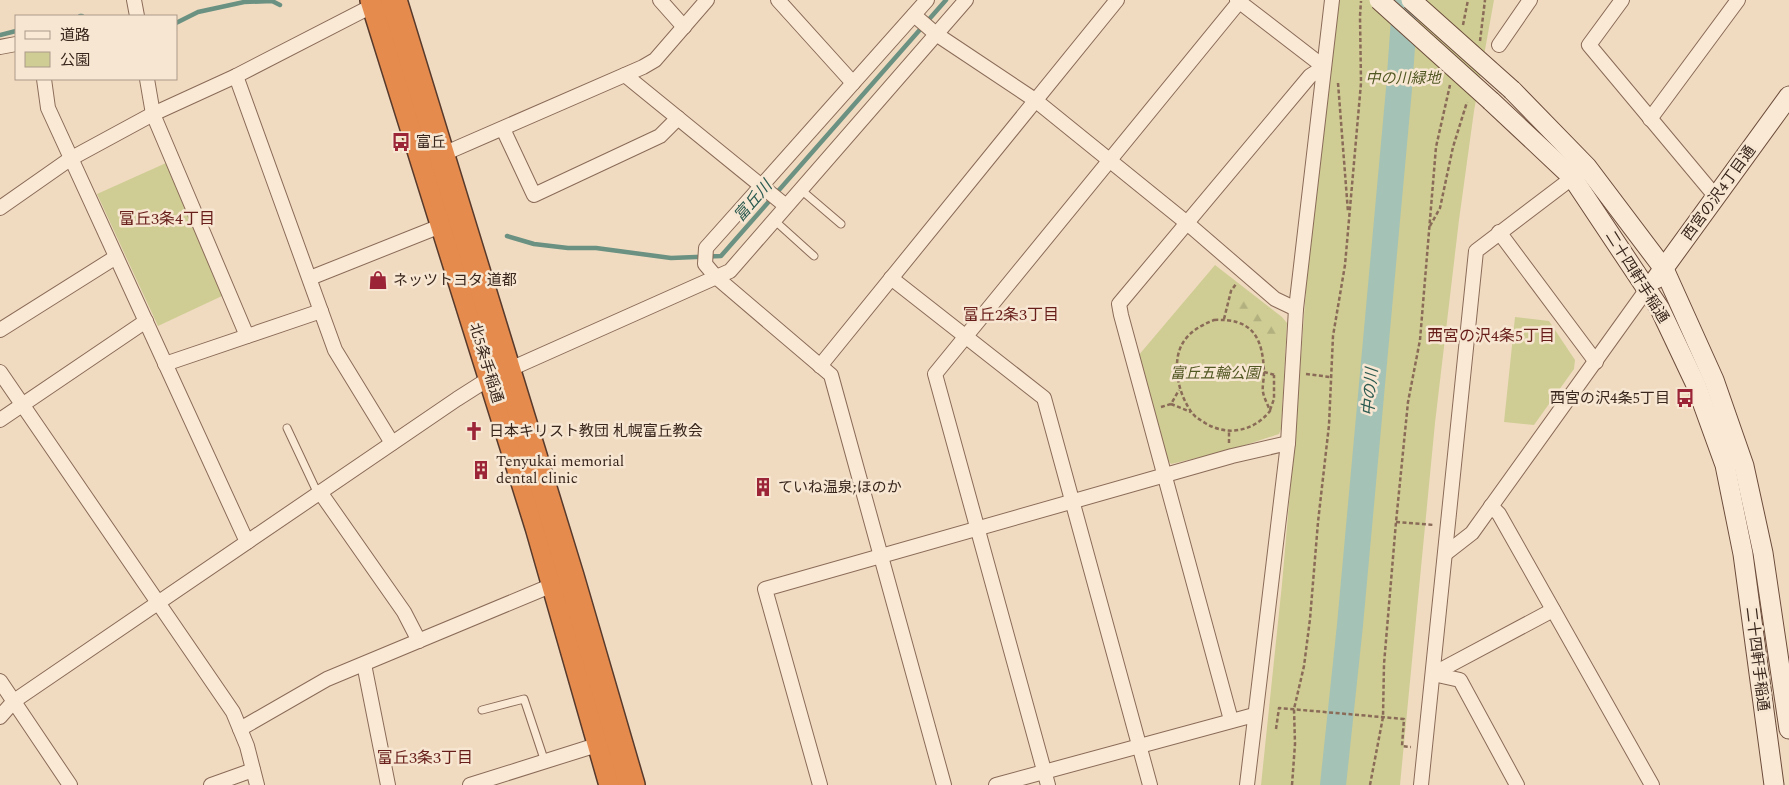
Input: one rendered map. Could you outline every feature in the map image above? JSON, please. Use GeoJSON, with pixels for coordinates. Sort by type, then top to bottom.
{"type":"FeatureCollection","features":[{"type":"Feature","properties":{"kind":"highway","name":"北5条手稲通"},"geometry":{"type":"LineString","coordinates":[[380,2],[441,155],[555,584],[612,785]]}},
{"type":"Feature","properties":{"kind":"highway","name":"北5条手稲通"},"geometry":{"type":"LineString","coordinates":[[380,2],[443,226],[499,374],[632,785]]}},
{"type":"Feature","properties":{"kind":"street"},"geometry":{"type":"LineString","coordinates":[[134,0],[137,15]]}},
{"type":"Feature","properties":{"kind":"street"},"geometry":{"type":"LineString","coordinates":[[660,0],[684,27]]}},
{"type":"Feature","properties":{"kind":"street"},"geometry":{"type":"LineString","coordinates":[[441,155],[625,75],[655,60],[707,0]]}},
{"type":"Feature","properties":{"kind":"street"},"geometry":{"type":"LineString","coordinates":[[778,0],[853,83]]}},
{"type":"Feature","properties":{"kind":"street"},"geometry":{"type":"LineString","coordinates":[[927,0],[916,17],[853,83],[765,189],[706,248],[705,264],[716,277],[831,375],[879,556],[944,785]]}},
{"type":"Feature","properties":{"kind":"street"},"geometry":{"type":"LineString","coordinates":[[0,717],[14,701],[457,399],[499,374],[730,271],[774,220],[783,204],[800,189],[934,32],[966,0]]}},
{"type":"Feature","properties":{"kind":"street"},"geometry":{"type":"LineString","coordinates":[[820,366],[1117,0]]}},
{"type":"Feature","properties":{"kind":"street"},"geometry":{"type":"LineString","coordinates":[[1247,785],[1288,443],[1296,309],[1332,0]]}},
{"type":"Feature","properties":{"kind":"street","name":"二十四軒手稲通"},"geometry":{"type":"LineString","coordinates":[[1379,0],[1491,100],[1580,172],[1660,309],[1696,385],[1725,466],[1744,554],[1774,785]]}},
{"type":"Feature","properties":{"kind":"street","name":"二十四軒手稲通"},"geometry":{"type":"LineString","coordinates":[[1411,0],[1512,90],[1664,269],[1714,380],[1744,466],[1763,553],[1786,684],[1789,729]]}},
{"type":"Feature","properties":{"kind":"street"},"geometry":{"type":"LineString","coordinates":[[1499,45],[1530,0]]}},
{"type":"Feature","properties":{"kind":"street"},"geometry":{"type":"LineString","coordinates":[[1622,0],[1589,45],[1716,197]]}},
{"type":"Feature","properties":{"kind":"street"},"geometry":{"type":"LineString","coordinates":[[1650,119],[1738,0]]}},
{"type":"Feature","properties":{"kind":"street"},"geometry":{"type":"LineString","coordinates":[[1046,778],[935,374],[1110,161],[1238,1],[1324,67]]}},
{"type":"Feature","properties":{"kind":"street"},"geometry":{"type":"LineString","coordinates":[[1,205],[70,159],[154,114],[236,76],[380,2]]}},
{"type":"Feature","properties":{"kind":"street"},"geometry":{"type":"LineString","coordinates":[[916,17],[934,32],[1035,100],[1187,223],[1275,299],[1296,309]]}},
{"type":"Feature","properties":{"kind":"street"},"geometry":{"type":"LineString","coordinates":[[0,47],[15,44]]}},
{"type":"Feature","properties":{"kind":"street"},"geometry":{"type":"LineString","coordinates":[[1231,720],[1120,315],[1119,304],[1310,76],[1324,67]]}},
{"type":"Feature","properties":{"kind":"street"},"geometry":{"type":"LineString","coordinates":[[625,75],[783,204]]}},
{"type":"Feature","properties":{"kind":"street"},"geometry":{"type":"LineString","coordinates":[[236,76],[335,350],[392,443]]}},
{"type":"Feature","properties":{"kind":"street"},"geometry":{"type":"LineString","coordinates":[[44,80],[48,108],[70,159],[247,542]]}},
{"type":"Feature","properties":{"kind":"street"},"geometry":{"type":"LineString","coordinates":[[147,80],[154,114],[247,336]]}},
{"type":"Feature","properties":{"kind":"street","name":"西宮の沢4丁目通"},"geometry":{"type":"LineString","coordinates":[[1647,289],[1664,269],[1789,96]]}},
{"type":"Feature","properties":{"kind":"street"},"geometry":{"type":"LineString","coordinates":[[503,129],[534,195],[660,136],[678,118]]}},
{"type":"Feature","properties":{"kind":"street"},"geometry":{"type":"LineString","coordinates":[[1421,785],[1476,251],[1580,172]]}},
{"type":"Feature","properties":{"kind":"street"},"geometry":{"type":"LineString","coordinates":[[310,278],[443,226]]}},
{"type":"Feature","properties":{"kind":"street"},"geometry":{"type":"LineString","coordinates":[[1499,232],[1596,362]]}},
{"type":"Feature","properties":{"kind":"street"},"geometry":{"type":"LineString","coordinates":[[0,330],[116,257]]}},
{"type":"Feature","properties":{"kind":"street"},"geometry":{"type":"LineString","coordinates":[[891,278],[1044,398],[1150,785]]}},
{"type":"Feature","properties":{"kind":"street"},"geometry":{"type":"LineString","coordinates":[[1445,554],[1472,533],[1647,289]]}},
{"type":"Feature","properties":{"kind":"street"},"geometry":{"type":"LineString","coordinates":[[165,364],[321,311]]}},
{"type":"Feature","properties":{"kind":"street"},"geometry":{"type":"LineString","coordinates":[[0,420],[146,322]]}},
{"type":"Feature","properties":{"kind":"street"},"geometry":{"type":"LineString","coordinates":[[0,372],[233,712],[247,746],[257,785]]}},
{"type":"Feature","properties":{"kind":"street"},"geometry":{"type":"LineString","coordinates":[[820,785],[765,589],[1232,456],[1288,443]]}},
{"type":"Feature","properties":{"kind":"street"},"geometry":{"type":"LineString","coordinates":[[319,493],[404,612],[419,641]]}},
{"type":"Feature","properties":{"kind":"street"},"geometry":{"type":"LineString","coordinates":[[1491,506],[1499,514],[1652,785]]}},
{"type":"Feature","properties":{"kind":"street"},"geometry":{"type":"LineString","coordinates":[[240,729],[327,679],[555,584]]}},
{"type":"Feature","properties":{"kind":"street"},"geometry":{"type":"LineString","coordinates":[[1433,674],[1553,610]]}},
{"type":"Feature","properties":{"kind":"street"},"geometry":{"type":"LineString","coordinates":[[364,664],[388,785]]}},
{"type":"Feature","properties":{"kind":"street"},"geometry":{"type":"LineString","coordinates":[[1433,674],[1460,680],[1517,785]]}},
{"type":"Feature","properties":{"kind":"street"},"geometry":{"type":"LineString","coordinates":[[0,681],[70,785]]}},
{"type":"Feature","properties":{"kind":"street"},"geometry":{"type":"LineString","coordinates":[[1761,691],[1786,684]]}},
{"type":"Feature","properties":{"kind":"street"},"geometry":{"type":"LineString","coordinates":[[996,785],[1046,778],[1139,746],[1254,715]]}},
{"type":"Feature","properties":{"kind":"street"},"geometry":{"type":"LineString","coordinates":[[470,785],[600,744]]}},
{"type":"Feature","properties":{"kind":"street"},"geometry":{"type":"LineString","coordinates":[[211,785],[253,770]]}},
{"type":"Feature","properties":{"kind":"lane"},"geometry":{"type":"LineString","coordinates":[[800,189],[841,224]]}},
{"type":"Feature","properties":{"kind":"lane"},"geometry":{"type":"LineString","coordinates":[[774,220],[814,256]]}},
{"type":"Feature","properties":{"kind":"lane"},"geometry":{"type":"LineString","coordinates":[[287,428],[319,493]]}},
{"type":"Feature","properties":{"kind":"lane"},"geometry":{"type":"LineString","coordinates":[[482,710],[524,699],[545,762]]}},
{"type":"Feature","properties":{"kind":"path"},"geometry":{"type":"LineString","coordinates":[[1292,785],[1295,744],[1294,709],[1304,666],[1310,619],[1318,522],[1330,426],[1330,377],[1333,336],[1345,266],[1361,83],[1360,16],[1362,0]]}},
{"type":"Feature","properties":{"kind":"path"},"geometry":{"type":"LineString","coordinates":[[1463,26],[1468,0]]}},
{"type":"Feature","properties":{"kind":"path"},"geometry":{"type":"LineString","coordinates":[[1480,41],[1485,0]]}},
{"type":"Feature","properties":{"kind":"path"},"geometry":{"type":"LineString","coordinates":[[1338,79],[1349,219]]}},
{"type":"Feature","properties":{"kind":"path"},"geometry":{"type":"LineString","coordinates":[[1370,785],[1383,717],[1384,664],[1396,522],[1408,402],[1420,340],[1436,147],[1451,81]]}},
{"type":"Feature","properties":{"kind":"path"},"geometry":{"type":"LineString","coordinates":[[1428,228],[1440,208],[1453,147],[1469,96]]}},
{"type":"Feature","properties":{"kind":"path"},"geometry":{"type":"LineString","coordinates":[[1224,320],[1231,291],[1244,273]]}},
{"type":"Feature","properties":{"kind":"path"},"geometry":{"type":"LineString","coordinates":[[1192,413],[1180,390],[1176,366],[1178,352],[1184,340],[1194,330],[1214,320],[1240,323],[1252,331],[1259,341],[1263,350],[1264,372],[1262,391],[1270,410]]}},
{"type":"Feature","properties":{"kind":"path"},"geometry":{"type":"LineString","coordinates":[[1304,374],[1330,377]]}},
{"type":"Feature","properties":{"kind":"path"},"geometry":{"type":"LineString","coordinates":[[1171,404],[1192,413],[1212,428],[1229,432],[1244,430],[1263,419],[1270,410],[1274,399],[1274,375]]}},
{"type":"Feature","properties":{"kind":"path"},"geometry":{"type":"LineString","coordinates":[[1147,412],[1171,404],[1180,390]]}},
{"type":"Feature","properties":{"kind":"path"},"geometry":{"type":"LineString","coordinates":[[1396,522],[1448,527]]}},
{"type":"Feature","properties":{"kind":"path"},"geometry":{"type":"LineString","coordinates":[[1276,729],[1279,708],[1404,719],[1402,746],[1412,747]]}},
{"type":"Feature","properties":{"kind":"green space","name":"中の川緑地"},"geometry":{"type":"Polygon","coordinates":[[[1339,0],[1494,0],[1474,111],[1459,220],[1435,423],[1400,785],[1261,785],[1282,584],[1310,234],[1339,0]]]}},
{"type":"Feature","properties":{"kind":"green space"},"geometry":{"type":"Polygon","coordinates":[[[166,163],[222,296],[158,326],[97,194],[166,163]]]}},
{"type":"Feature","properties":{"kind":"green space","name":"富丘五輪公園"},"geometry":{"type":"Polygon","coordinates":[[[1215,265],[1282,317],[1287,323],[1281,429],[1279,434],[1230,450],[1171,464],[1168,461],[1138,356],[1215,265]]]}},
{"type":"Feature","properties":{"kind":"green space"},"geometry":{"type":"Polygon","coordinates":[[[1246,291],[1265,306],[1280,322],[1278,340],[1265,342],[1241,316],[1234,304],[1238,293],[1246,291]]]}},
{"type":"Feature","properties":{"kind":"green space"},"geometry":{"type":"Polygon","coordinates":[[[1515,317],[1549,321],[1575,360],[1574,369],[1534,425],[1504,422],[1515,317]]]}},
{"type":"Feature","properties":{"kind":"waterway","name":"富丘川"},"geometry":{"type":"LineString","coordinates":[[507,236],[534,244],[568,248],[596,248],[671,258],[721,256],[946,0]]}},
{"type":"Feature","properties":{"kind":"waterway","name":"中の川"},"geometry":{"type":"LineString","coordinates":[[1333,785],[1350,625],[1405,5],[1407,0]]}},
{"type":"Feature","properties":{"kind":"waterway","name":"富丘川"},"geometry":{"type":"LineString","coordinates":[[178,22],[198,12],[244,2],[272,1],[280,5]]}},
{"type":"Feature","properties":{"kind":"waterway","name":"富丘川"},"geometry":{"type":"LineString","coordinates":[[0,35],[15,31]]}},
{"type":"Feature","properties":{"kind":"place","name":"富丘"},"geometry":{"type":"Point","coordinates":[401,142]}},
{"type":"Feature","properties":{"kind":"place","name":"ネッツトヨタ 道都"},"geometry":{"type":"Point","coordinates":[378,280]}},
{"type":"Feature","properties":{"kind":"place","name":"西宮の沢4条5丁目"},"geometry":{"type":"Point","coordinates":[1685,398]}},
{"type":"Feature","properties":{"kind":"place","name":"日本キリスト教団 札幌富丘教会"},"geometry":{"type":"Point","coordinates":[474,431]}},
{"type":"Feature","properties":{"kind":"place","name":"Tenyukai memorial dental clinic"},"geometry":{"type":"Point","coordinates":[481,470]}},
{"type":"Feature","properties":{"kind":"place","name":"ていね温泉;ほのか"},"geometry":{"type":"Point","coordinates":[763,487]}},
{"type":"Feature","properties":{"kind":"district","name":"富丘3条4丁目"},"geometry":{"type":"Point","coordinates":[167,219]}},
{"type":"Feature","properties":{"kind":"district","name":"富丘2条3丁目"},"geometry":{"type":"Point","coordinates":[1011,315]}},
{"type":"Feature","properties":{"kind":"district","name":"西宮の沢4条5丁目"},"geometry":{"type":"Point","coordinates":[1491,336]}},
{"type":"Feature","properties":{"kind":"district","name":"富丘3条3丁目"},"geometry":{"type":"Point","coordinates":[425,758]}}]}
